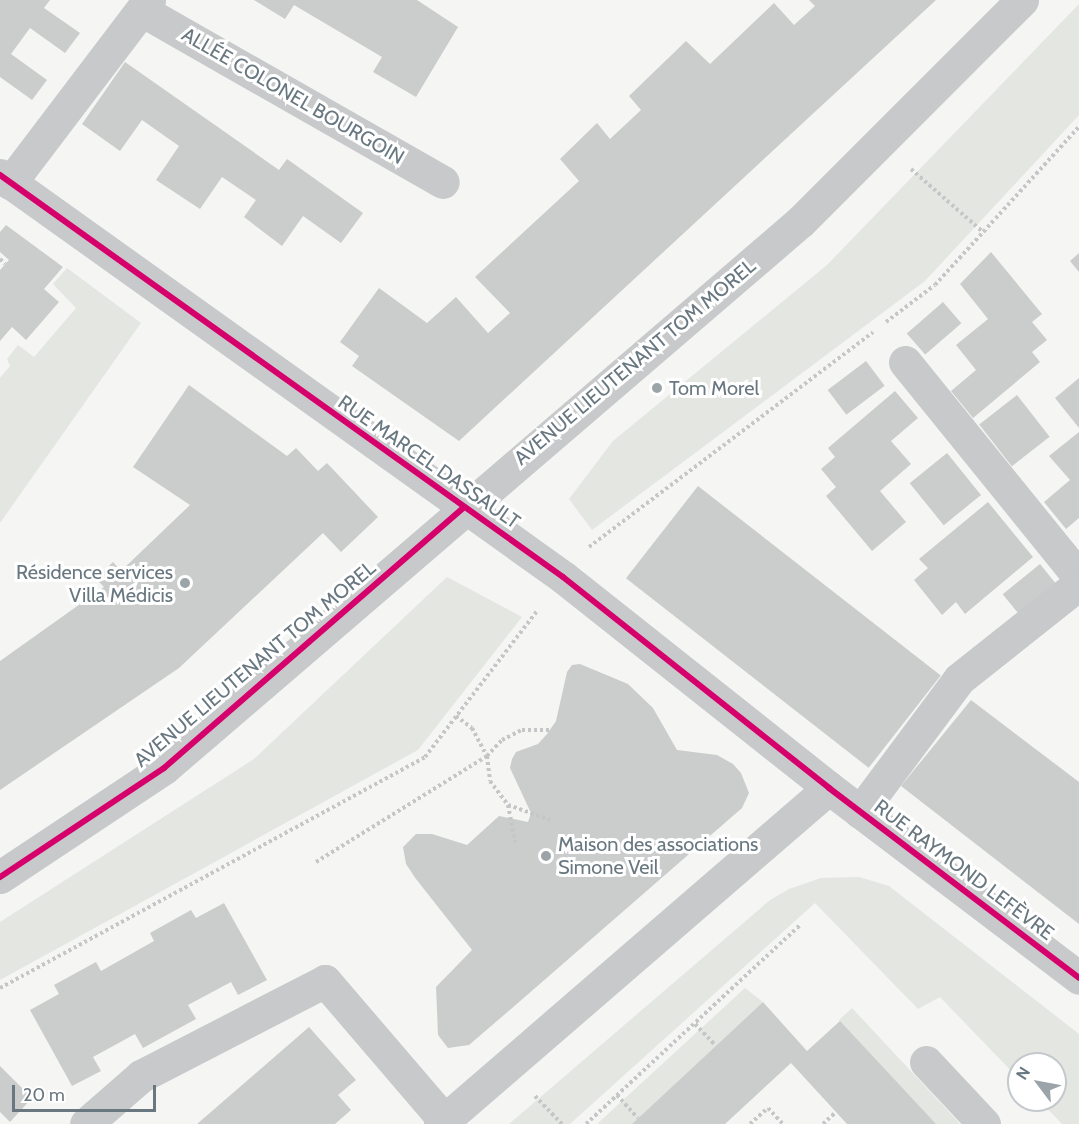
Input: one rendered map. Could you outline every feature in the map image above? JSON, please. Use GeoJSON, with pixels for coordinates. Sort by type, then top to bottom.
{"type":"FeatureCollection","features":[{"type":"Feature","properties":{"kind":"street","name":"AVENUE LIEUTENANT TOM MOREL"},"geometry":{"type":"LineString","coordinates":[[0,877],[164,768],[464,507],[800,222],[1022,0]]}},
{"type":"Feature","properties":{"kind":"street"},"geometry":{"type":"LineString","coordinates":[[5,179],[146,5]]}},
{"type":"Feature","properties":{"kind":"street","name":"ALLÉE COLONEL BOURGOIN"},"geometry":{"type":"LineString","coordinates":[[146,5],[443,182]]}},
{"type":"Feature","properties":{"kind":"street","name":"RUE MARCEL DASSAULT"},"geometry":{"type":"LineString","coordinates":[[5,179],[563,577],[829,788]]}},
{"type":"Feature","properties":{"kind":"street"},"geometry":{"type":"LineString","coordinates":[[905,362],[1079,577]]}},
{"type":"Feature","properties":{"kind":"street"},"geometry":{"type":"LineString","coordinates":[[860,812],[959,679],[1079,584]]}},
{"type":"Feature","properties":{"kind":"street"},"geometry":{"type":"LineString","coordinates":[[86,1124],[141,1076],[325,981],[442,1122],[829,788]]}},
{"type":"Feature","properties":{"kind":"street","name":"RUE RAYMOND LEFÈVRE"},"geometry":{"type":"LineString","coordinates":[[829,788],[1079,978]]}},
{"type":"Feature","properties":{"kind":"street"},"geometry":{"type":"LineString","coordinates":[[926,1062],[984,1124]]}},
{"type":"Feature","properties":{"kind":"path"},"geometry":{"type":"LineString","coordinates":[[915,173],[983,232]]}},
{"type":"Feature","properties":{"kind":"path"},"geometry":{"type":"LineString","coordinates":[[0,259],[5,264]]}},
{"type":"Feature","properties":{"kind":"path"},"geometry":{"type":"LineString","coordinates":[[456,716],[472,728],[487,756],[490,781],[508,805],[514,842]]}},
{"type":"Feature","properties":{"kind":"path"},"geometry":{"type":"LineString","coordinates":[[316,862],[487,756],[502,741],[522,730],[550,730]]}},
{"type":"Feature","properties":{"kind":"path"},"geometry":{"type":"LineString","coordinates":[[508,805],[553,821]]}},
{"type":"Feature","properties":{"kind":"path"},"geometry":{"type":"LineString","coordinates":[[586,1124],[800,925]]}},
{"type":"Feature","properties":{"kind":"path"},"geometry":{"type":"LineString","coordinates":[[695,1024],[716,1046]]}},
{"type":"Feature","properties":{"kind":"path"},"geometry":{"type":"LineString","coordinates":[[617,1095],[638,1119]]}},
{"type":"Feature","properties":{"kind":"path"},"geometry":{"type":"LineString","coordinates":[[538,1099],[561,1124]]}},
{"type":"Feature","properties":{"kind":"path"},"geometry":{"type":"LineString","coordinates":[[750,1124],[768,1108],[783,1124]]}},
{"type":"Feature","properties":{"kind":"path"},"geometry":{"type":"LineString","coordinates":[[823,1124],[836,1112]]}},
{"type":"Feature","properties":{"kind":"shaded area"},"geometry":{"type":"Polygon","coordinates":[[[1079,4],[1079,115],[925,281],[592,530],[569,499],[613,441],[827,265],[1079,4]]]}},
{"type":"Feature","properties":{"kind":"shaded area"},"geometry":{"type":"Polygon","coordinates":[[[67,268],[141,323],[0,523],[0,378],[10,366],[7,359],[18,345],[34,357],[76,308],[53,284],[67,268]]]}},
{"type":"Feature","properties":{"kind":"shaded area"},"geometry":{"type":"Polygon","coordinates":[[[447,577],[522,617],[418,750],[0,980],[0,922],[254,759],[447,577]]]}},
{"type":"Feature","properties":{"kind":"shaded area"},"geometry":{"type":"Polygon","coordinates":[[[859,877],[889,886],[1079,1034],[1079,1124],[1062,1124],[1050,1112],[1067,1112],[1067,1052],[1007,1052],[1007,1067],[940,997],[918,1009],[815,903],[570,1124],[509,1124],[770,900],[789,889],[821,878],[859,877]]]}},
{"type":"Feature","properties":{"kind":"shaded area"},"geometry":{"type":"Polygon","coordinates":[[[745,988],[763,1002],[632,1124],[597,1124],[745,988]]]}},
{"type":"Feature","properties":{"kind":"shaded area"},"geometry":{"type":"Polygon","coordinates":[[[852,1008],[960,1124],[936,1124],[839,1020],[852,1008]]]}},
{"type":"Feature","properties":{"kind":"building"},"geometry":{"type":"Polygon","coordinates":[[[0,0],[50,0],[44,8],[80,33],[65,53],[30,28],[11,54],[47,80],[32,100],[0,77],[0,0]]]}},
{"type":"Feature","properties":{"kind":"building"},"geometry":{"type":"Polygon","coordinates":[[[254,0],[417,0],[458,27],[416,97],[373,72],[382,57],[294,5],[285,19],[254,0]]]}},
{"type":"Feature","properties":{"kind":"building"},"geometry":{"type":"Polygon","coordinates":[[[809,0],[936,0],[459,441],[352,366],[359,356],[340,342],[379,288],[427,323],[456,297],[488,333],[510,313],[475,277],[579,181],[560,159],[597,123],[610,139],[641,110],[629,96],[686,41],[710,64],[774,3],[794,25],[815,6],[809,0]]]}},
{"type":"Feature","properties":{"kind":"building"},"geometry":{"type":"Polygon","coordinates":[[[125,62],[279,170],[287,159],[363,213],[341,243],[303,216],[282,246],[244,217],[256,200],[222,177],[200,209],[156,180],[179,146],[142,120],[120,151],[82,124],[125,62]]]}},
{"type":"Feature","properties":{"kind":"building"},"geometry":{"type":"Polygon","coordinates":[[[6,225],[63,267],[44,289],[59,302],[26,340],[12,327],[0,341],[0,270],[9,260],[0,252],[0,232],[6,225]]]}},
{"type":"Feature","properties":{"kind":"building"},"geometry":{"type":"Polygon","coordinates":[[[991,252],[1042,314],[1032,322],[1047,340],[1032,352],[1040,362],[973,418],[951,391],[976,370],[956,345],[988,319],[960,284],[991,252]]]}},
{"type":"Feature","properties":{"kind":"building"},"geometry":{"type":"Polygon","coordinates":[[[1079,253],[1079,272],[1070,261],[1079,253]]]}},
{"type":"Feature","properties":{"kind":"building"},"geometry":{"type":"Polygon","coordinates":[[[943,302],[961,323],[925,355],[907,333],[943,302]]]}},
{"type":"Feature","properties":{"kind":"building"},"geometry":{"type":"Polygon","coordinates":[[[866,361],[885,386],[846,415],[828,390],[866,361]]]}},
{"type":"Feature","properties":{"kind":"building"},"geometry":{"type":"Polygon","coordinates":[[[1079,378],[1079,428],[1055,398],[1079,378]]]}},
{"type":"Feature","properties":{"kind":"building","name":"Résidence services Villa Médicis"},"geometry":{"type":"Polygon","coordinates":[[[189,385],[287,456],[296,448],[318,471],[327,463],[378,517],[341,552],[323,533],[179,668],[0,790],[0,661],[104,587],[96,579],[113,562],[121,571],[190,505],[133,467],[189,385]]]}},
{"type":"Feature","properties":{"kind":"building"},"geometry":{"type":"Polygon","coordinates":[[[895,391],[918,418],[891,441],[911,464],[880,491],[906,522],[872,551],[826,496],[836,487],[821,469],[835,457],[828,448],[895,391]]]}},
{"type":"Feature","properties":{"kind":"building"},"geometry":{"type":"Polygon","coordinates":[[[1017,395],[1050,437],[1012,466],[979,425],[1017,395]]]}},
{"type":"Feature","properties":{"kind":"building"},"geometry":{"type":"Polygon","coordinates":[[[1079,432],[1079,518],[1066,529],[1044,502],[1070,480],[1049,456],[1079,432]]]}},
{"type":"Feature","properties":{"kind":"building"},"geometry":{"type":"Polygon","coordinates":[[[947,453],[981,495],[944,525],[910,483],[947,453]]]}},
{"type":"Feature","properties":{"kind":"building"},"geometry":{"type":"Polygon","coordinates":[[[698,486],[941,676],[869,768],[626,578],[698,486]]]}},
{"type":"Feature","properties":{"kind":"building"},"geometry":{"type":"Polygon","coordinates":[[[988,502],[1033,557],[965,614],[956,602],[942,615],[914,580],[928,568],[919,559],[988,502]]]}},
{"type":"Feature","properties":{"kind":"building"},"geometry":{"type":"Polygon","coordinates":[[[1040,564],[1057,585],[1020,615],[1003,594],[1040,564]]]}},
{"type":"Feature","properties":{"kind":"building","name":"Maison des associations Simone Veil"},"geometry":{"type":"Polygon","coordinates":[[[580,664],[628,684],[653,708],[677,750],[717,755],[733,764],[741,773],[749,793],[742,808],[469,1045],[448,1048],[438,1035],[436,987],[472,950],[416,879],[406,864],[403,847],[416,834],[432,834],[467,845],[499,816],[528,822],[531,813],[510,768],[512,759],[516,752],[538,744],[547,734],[556,721],[567,672],[572,665],[580,664]]]}},
{"type":"Feature","properties":{"kind":"building"},"geometry":{"type":"Polygon","coordinates":[[[971,700],[1079,782],[1079,924],[901,786],[971,700]]]}},
{"type":"Feature","properties":{"kind":"building"},"geometry":{"type":"Polygon","coordinates":[[[224,903],[267,980],[238,995],[231,982],[188,1005],[196,1019],[143,1048],[135,1034],[93,1057],[101,1071],[72,1086],[30,1010],[59,994],[54,985],[96,962],[101,971],[154,941],[150,933],[191,910],[196,918],[224,903]]]}},
{"type":"Feature","properties":{"kind":"building"},"geometry":{"type":"Polygon","coordinates":[[[763,1002],[807,1051],[840,1021],[936,1124],[847,1124],[791,1063],[725,1124],[632,1124],[763,1002]]]}},
{"type":"Feature","properties":{"kind":"building"},"geometry":{"type":"Polygon","coordinates":[[[309,1027],[356,1080],[338,1095],[351,1110],[335,1124],[197,1124],[309,1027]]]}},
{"type":"Feature","properties":{"kind":"building"},"geometry":{"type":"Polygon","coordinates":[[[0,1066],[32,1098],[10,1122],[0,1112],[0,1066]]]}},
{"type":"Feature","properties":{"kind":"cycle path"},"geometry":{"type":"LineString","coordinates":[[0,175],[563,577],[829,788],[1079,978]]}},
{"type":"Feature","properties":{"kind":"cycle path"},"geometry":{"type":"LineString","coordinates":[[0,877],[164,768],[464,507]]}},
{"type":"Feature","properties":{"kind":"place","name":"Tom Morel"},"geometry":{"type":"Point","coordinates":[657,388]}},
{"type":"Feature","properties":{"kind":"place","name":"Résidence services Villa Médicis"},"geometry":{"type":"Point","coordinates":[185,583]}},
{"type":"Feature","properties":{"kind":"place","name":"Maison des associations Simone Veil"},"geometry":{"type":"Point","coordinates":[546,856]}}]}
